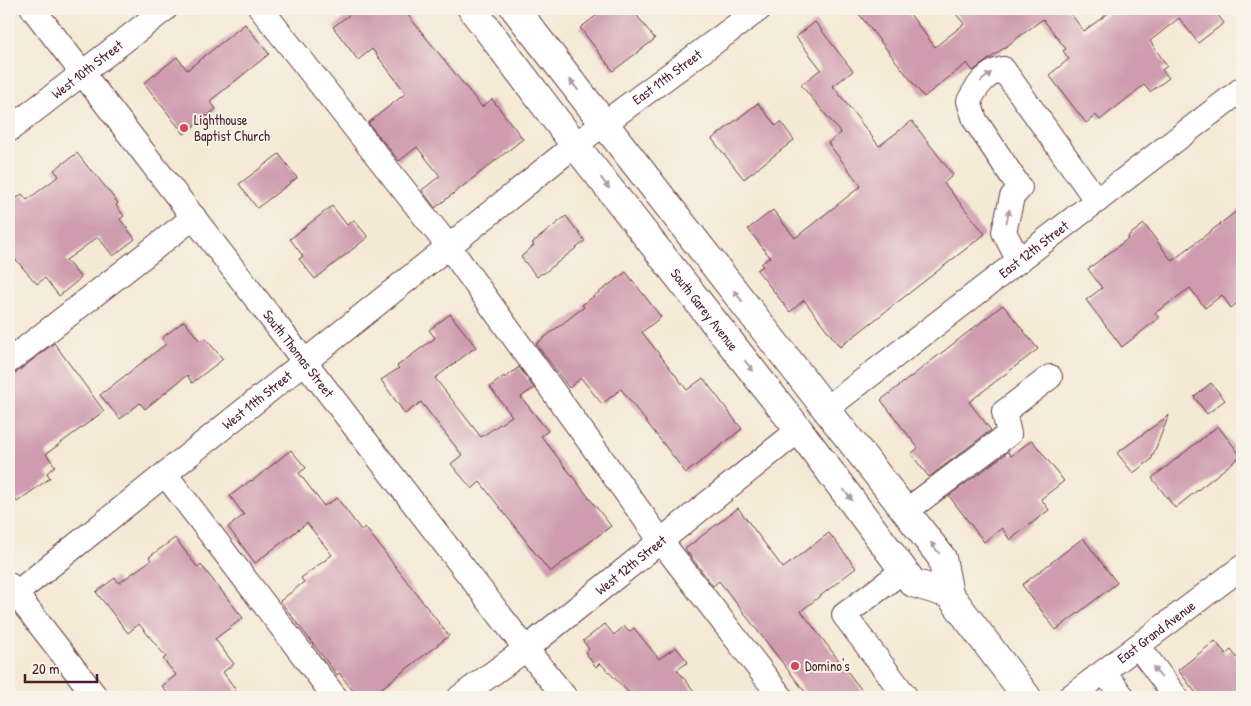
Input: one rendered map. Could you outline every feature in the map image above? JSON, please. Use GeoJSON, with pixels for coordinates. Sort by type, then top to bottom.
{"type":"FeatureCollection","features":[{"type":"Feature","properties":{"kind":"main road","name":"South Garey Avenue"},"geometry":{"type":"LineString","coordinates":[[472,9],[575,145],[799,430],[914,583],[949,594]]}},
{"type":"Feature","properties":{"kind":"main road"},"geometry":{"type":"LineString","coordinates":[[515,9],[942,558],[949,594],[1027,697]]}},
{"type":"Feature","properties":{"kind":"street","name":"South Thomas Street"},"geometry":{"type":"LineString","coordinates":[[33,9],[565,697]]}},
{"type":"Feature","properties":{"kind":"street","name":"West 10th Street"},"geometry":{"type":"LineString","coordinates":[[9,130],[164,9]]}},
{"type":"Feature","properties":{"kind":"street"},"geometry":{"type":"LineString","coordinates":[[261,9],[448,247],[660,541],[781,697]]}},
{"type":"Feature","properties":{"kind":"street","name":"East 11th Street"},"geometry":{"type":"LineString","coordinates":[[575,145],[734,16],[759,9]]}},
{"type":"Feature","properties":{"kind":"street"},"geometry":{"type":"LineString","coordinates":[[1019,261],[1004,232],[1012,197],[1020,188],[975,120],[969,101],[978,85],[994,71],[1003,69],[1097,200]]}},
{"type":"Feature","properties":{"kind":"street","name":"East 12th Street"},"geometry":{"type":"LineString","coordinates":[[826,409],[1242,89]]}},
{"type":"Feature","properties":{"kind":"street","name":"West 11th Street"},"geometry":{"type":"LineString","coordinates":[[11,592],[165,474],[575,145]]}},
{"type":"Feature","properties":{"kind":"street"},"geometry":{"type":"LineString","coordinates":[[9,361],[194,217]]}},
{"type":"Feature","properties":{"kind":"street"},"geometry":{"type":"LineString","coordinates":[[906,511],[1009,434],[1004,412],[1050,377]]}},
{"type":"Feature","properties":{"kind":"street","name":"West 12th Street"},"geometry":{"type":"LineString","coordinates":[[460,697],[526,649],[799,430]]}},
{"type":"Feature","properties":{"kind":"street"},"geometry":{"type":"LineString","coordinates":[[165,474],[335,697]]}},
{"type":"Feature","properties":{"kind":"street","name":"East Grand Avenue"},"geometry":{"type":"LineString","coordinates":[[1070,697],[1242,567]]}},
{"type":"Feature","properties":{"kind":"street"},"geometry":{"type":"LineString","coordinates":[[904,570],[844,615],[906,697]]}},
{"type":"Feature","properties":{"kind":"street"},"geometry":{"type":"LineString","coordinates":[[11,592],[96,697]]}},
{"type":"Feature","properties":{"kind":"street"},"geometry":{"type":"LineString","coordinates":[[1138,646],[1176,697]]}},
{"type":"Feature","properties":{"kind":"street"},"geometry":{"type":"LineString","coordinates":[[1104,672],[1123,697]]}},
{"type":"Feature","properties":{"kind":"building"},"geometry":{"type":"Polygon","coordinates":[[[357,9],[403,9],[482,107],[492,99],[523,139],[435,208],[422,190],[440,176],[417,147],[399,161],[368,123],[406,93],[372,49],[358,60],[333,27],[357,9]]]}},
{"type":"Feature","properties":{"kind":"building"},"geometry":{"type":"Polygon","coordinates":[[[605,9],[632,9],[655,39],[613,71],[580,28],[605,9]]]}},
{"type":"Feature","properties":{"kind":"building"},"geometry":{"type":"Polygon","coordinates":[[[855,9],[906,9],[935,47],[964,24],[952,9],[1067,9],[1084,31],[1114,9],[1213,9],[1224,23],[1198,43],[1179,18],[1150,41],[1167,66],[1162,70],[1169,78],[1150,92],[1144,85],[1100,120],[1096,115],[1086,123],[1049,75],[1069,59],[1063,51],[1066,49],[1043,19],[973,71],[967,63],[924,97],[855,9]]]}},
{"type":"Feature","properties":{"kind":"building"},"geometry":{"type":"Polygon","coordinates":[[[815,22],[853,71],[833,86],[879,146],[912,121],[953,175],[944,183],[985,234],[840,347],[804,300],[790,312],[757,270],[770,257],[748,229],[773,210],[795,238],[861,186],[828,143],[841,133],[801,85],[821,69],[796,37],[815,22]]]}},
{"type":"Feature","properties":{"kind":"building"},"geometry":{"type":"Polygon","coordinates":[[[245,24],[269,54],[210,101],[216,109],[184,134],[144,83],[177,57],[187,70],[245,24]]]}},
{"type":"Feature","properties":{"kind":"building"},"geometry":{"type":"Polygon","coordinates":[[[758,103],[776,126],[781,122],[794,140],[744,179],[712,139],[758,103]]]}},
{"type":"Feature","properties":{"kind":"building"},"geometry":{"type":"Polygon","coordinates":[[[77,153],[118,203],[116,205],[124,216],[120,219],[135,239],[113,256],[98,237],[66,260],[81,278],[59,296],[45,278],[37,284],[9,252],[9,204],[22,194],[27,200],[59,176],[54,170],[77,153]]]}},
{"type":"Feature","properties":{"kind":"building"},"geometry":{"type":"Polygon","coordinates":[[[279,154],[297,178],[257,208],[239,184],[279,154]]]}},
{"type":"Feature","properties":{"kind":"building"},"geometry":{"type":"Polygon","coordinates":[[[332,206],[347,225],[354,220],[368,237],[315,279],[299,259],[303,256],[290,239],[332,206]]]}},
{"type":"Feature","properties":{"kind":"building"},"geometry":{"type":"Polygon","coordinates":[[[1242,207],[1242,299],[1231,308],[1222,295],[1205,308],[1190,288],[1155,313],[1159,318],[1122,347],[1086,300],[1102,288],[1088,269],[1129,238],[1128,236],[1144,224],[1172,261],[1242,207]]]}},
{"type":"Feature","properties":{"kind":"building"},"geometry":{"type":"Polygon","coordinates":[[[566,216],[585,241],[537,277],[521,257],[534,245],[532,243],[566,216]]]}},
{"type":"Feature","properties":{"kind":"building"},"geometry":{"type":"Polygon","coordinates":[[[626,272],[661,317],[642,332],[687,390],[703,378],[742,429],[686,473],[621,389],[602,404],[581,378],[569,388],[536,344],[584,307],[582,305],[626,272]]]}},
{"type":"Feature","properties":{"kind":"building"},"geometry":{"type":"Polygon","coordinates":[[[1003,305],[1038,349],[969,402],[991,430],[929,477],[911,454],[918,448],[881,400],[1003,305]]]}},
{"type":"Feature","properties":{"kind":"building"},"geometry":{"type":"Polygon","coordinates":[[[450,314],[476,347],[435,378],[481,437],[512,416],[490,387],[519,367],[534,388],[521,397],[548,431],[541,436],[611,526],[550,572],[480,482],[472,489],[451,464],[462,455],[421,402],[405,414],[381,380],[399,368],[397,366],[435,338],[429,330],[450,314]]]}},
{"type":"Feature","properties":{"kind":"building"},"geometry":{"type":"Polygon","coordinates":[[[184,321],[200,341],[205,338],[223,359],[192,383],[187,375],[145,409],[140,403],[120,419],[100,395],[166,344],[162,338],[184,321]]]}},
{"type":"Feature","properties":{"kind":"building"},"geometry":{"type":"Polygon","coordinates":[[[54,343],[104,411],[46,454],[55,466],[47,473],[50,478],[17,502],[9,491],[9,376],[17,372],[54,343]]]}},
{"type":"Feature","properties":{"kind":"building"},"geometry":{"type":"Polygon","coordinates":[[[1211,383],[1225,400],[1207,414],[1194,397],[1211,383]]]}},
{"type":"Feature","properties":{"kind":"building"},"geometry":{"type":"Polygon","coordinates":[[[1169,415],[1151,460],[1133,473],[1117,453],[1169,415]]]}},
{"type":"Feature","properties":{"kind":"building"},"geometry":{"type":"Polygon","coordinates":[[[1218,426],[1241,456],[1175,508],[1152,478],[1218,426]]]}},
{"type":"Feature","properties":{"kind":"building"},"geometry":{"type":"Polygon","coordinates":[[[1032,440],[1064,481],[1041,499],[1049,510],[1010,540],[1002,528],[984,542],[949,496],[1008,452],[1011,456],[1032,440]]]}},
{"type":"Feature","properties":{"kind":"building"},"geometry":{"type":"Polygon","coordinates":[[[291,450],[306,468],[299,473],[324,506],[337,498],[361,530],[365,527],[449,636],[370,697],[358,697],[339,673],[337,675],[280,601],[304,582],[301,578],[332,555],[307,523],[255,563],[228,527],[244,515],[230,496],[291,450]]]}},
{"type":"Feature","properties":{"kind":"building"},"geometry":{"type":"Polygon","coordinates":[[[738,508],[783,568],[829,533],[856,568],[801,611],[867,697],[809,697],[719,581],[713,586],[685,549],[738,508]]]}},
{"type":"Feature","properties":{"kind":"building"},"geometry":{"type":"Polygon","coordinates":[[[175,538],[198,568],[201,565],[243,618],[215,639],[234,664],[223,672],[236,690],[226,697],[170,697],[162,686],[176,675],[163,659],[166,657],[139,624],[128,633],[96,592],[115,578],[119,583],[151,560],[149,557],[175,538]]]}},
{"type":"Feature","properties":{"kind":"building"},"geometry":{"type":"Polygon","coordinates":[[[1083,538],[1117,583],[1056,630],[1022,585],[1083,538]]]}},
{"type":"Feature","properties":{"kind":"building"},"geometry":{"type":"Polygon","coordinates":[[[605,624],[614,635],[624,626],[629,632],[634,628],[659,659],[676,647],[688,662],[677,670],[699,697],[633,697],[600,663],[596,667],[585,652],[589,649],[583,641],[605,624]]]}},
{"type":"Feature","properties":{"kind":"building"},"geometry":{"type":"Polygon","coordinates":[[[1215,641],[1226,654],[1231,650],[1242,664],[1242,697],[1199,697],[1178,670],[1215,641]]]}},
{"type":"Feature","properties":{"kind":"place","name":"Lighthouse Baptist Church"},"geometry":{"type":"Point","coordinates":[184,128]}},
{"type":"Feature","properties":{"kind":"place","name":"Domino's"},"geometry":{"type":"Point","coordinates":[795,666]}}]}
